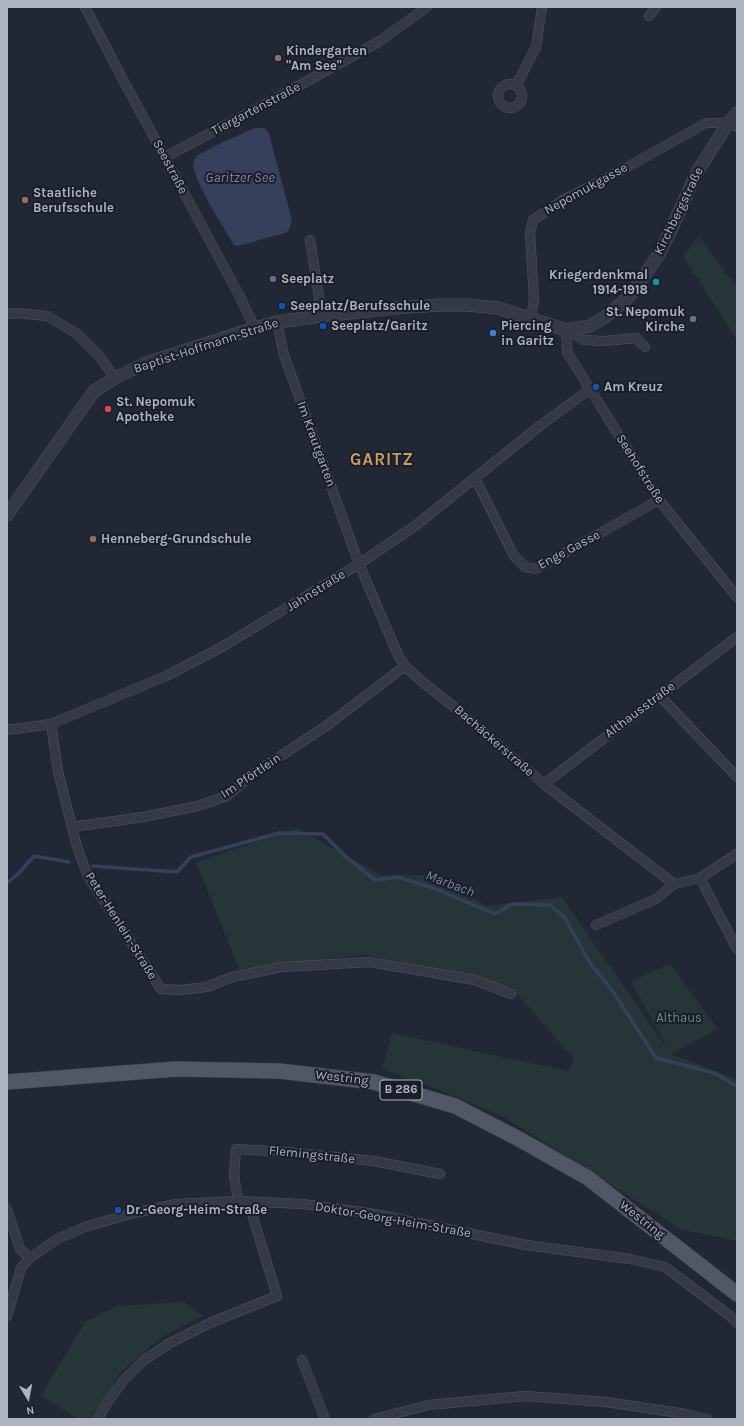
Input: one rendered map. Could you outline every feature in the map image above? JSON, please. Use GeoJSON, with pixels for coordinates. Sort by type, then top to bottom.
{"type":"FeatureCollection","features":[{"type":"Feature","properties":{"kind":"main road","name":"Westring"},"geometry":{"type":"LineString","coordinates":[[7,1082],[176,1068],[279,1071],[374,1082],[455,1106],[519,1139],[588,1178],[737,1294]]}},
{"type":"Feature","properties":{"kind":"street","name":"Seestraße"},"geometry":{"type":"LineString","coordinates":[[85,7],[120,76],[239,295],[255,328]]}},
{"type":"Feature","properties":{"kind":"street","name":"Tiergartenstraße"},"geometry":{"type":"LineString","coordinates":[[165,157],[380,41],[427,7]]}},
{"type":"Feature","properties":{"kind":"street"},"geometry":{"type":"LineString","coordinates":[[516,86],[536,47],[542,7]]}},
{"type":"Feature","properties":{"kind":"street"},"geometry":{"type":"LineString","coordinates":[[649,16],[656,7]]}},
{"type":"Feature","properties":{"kind":"street","name":"Kirchbergstraße"},"geometry":{"type":"LineString","coordinates":[[566,330],[590,326],[605,317],[629,297],[658,256],[670,234],[697,172],[733,125],[737,113]]}},
{"type":"Feature","properties":{"kind":"street","name":"Nepomukgasse"},"geometry":{"type":"LineString","coordinates":[[531,318],[534,300],[530,233],[533,220],[563,200],[622,170],[706,123],[733,125]]}},
{"type":"Feature","properties":{"kind":"street"},"geometry":{"type":"LineString","coordinates":[[310,240],[322,316]]}},
{"type":"Feature","properties":{"kind":"street","name":"Baptist-Hoffmann-Straße"},"geometry":{"type":"LineString","coordinates":[[7,515],[94,391],[115,378],[146,363],[277,322],[394,308],[467,305],[498,308],[566,330]]}},
{"type":"Feature","properties":{"kind":"street"},"geometry":{"type":"LineString","coordinates":[[7,314],[16,313],[46,316],[76,333],[99,356],[115,378]]}},
{"type":"Feature","properties":{"kind":"street","name":"Im Krautgarten"},"geometry":{"type":"LineString","coordinates":[[277,322],[284,355],[359,564]]}},
{"type":"Feature","properties":{"kind":"street"},"geometry":{"type":"LineString","coordinates":[[566,330],[584,340],[604,341],[636,338],[645,347]]}},
{"type":"Feature","properties":{"kind":"street","name":"Seehofstraße"},"geometry":{"type":"LineString","coordinates":[[566,330],[567,352],[659,500],[737,596]]}},
{"type":"Feature","properties":{"kind":"street","name":"Jahnstraße"},"geometry":{"type":"LineString","coordinates":[[7,730],[51,724],[166,676],[222,647],[359,564],[415,526],[541,425],[590,389]]}},
{"type":"Feature","properties":{"kind":"street","name":"Enge Gasse"},"geometry":{"type":"LineString","coordinates":[[476,478],[514,556],[524,567],[536,569],[659,500]]}},
{"type":"Feature","properties":{"kind":"street","name":"Bachäckerstraße"},"geometry":{"type":"LineString","coordinates":[[359,564],[398,655],[405,666],[419,679],[454,706],[544,784],[674,884]]}},
{"type":"Feature","properties":{"kind":"street","name":"Althausstraße"},"geometry":{"type":"LineString","coordinates":[[544,784],[737,637]]}},
{"type":"Feature","properties":{"kind":"street","name":"Im Pförtlein"},"geometry":{"type":"LineString","coordinates":[[72,827],[143,817],[198,806],[227,796],[252,775],[329,724],[405,666]]}},
{"type":"Feature","properties":{"kind":"street"},"geometry":{"type":"LineString","coordinates":[[659,695],[737,777]]}},
{"type":"Feature","properties":{"kind":"street","name":"Peter-Henlein-Straße"},"geometry":{"type":"LineString","coordinates":[[51,724],[58,771],[78,850],[88,876],[161,989],[180,990],[207,987],[232,977],[282,967],[369,962],[475,980],[511,994]]}},
{"type":"Feature","properties":{"kind":"street"},"geometry":{"type":"LineString","coordinates":[[596,925],[656,899],[674,884],[700,878],[737,854]]}},
{"type":"Feature","properties":{"kind":"street"},"geometry":{"type":"LineString","coordinates":[[700,878],[737,949]]}},
{"type":"Feature","properties":{"kind":"street","name":"Flemingstraße"},"geometry":{"type":"LineString","coordinates":[[238,1201],[234,1175],[236,1149],[287,1152],[374,1162],[440,1174]]}},
{"type":"Feature","properties":{"kind":"street","name":"Doktor-Georg-Heim-Straße"},"geometry":{"type":"LineString","coordinates":[[7,1316],[21,1268],[30,1258],[57,1240],[85,1227],[130,1214],[176,1204],[238,1201],[303,1204],[376,1214],[526,1245],[630,1259],[665,1267],[730,1316],[737,1323]]}},
{"type":"Feature","properties":{"kind":"street"},"geometry":{"type":"LineString","coordinates":[[98,1419],[107,1403],[123,1381],[150,1356],[170,1343],[210,1323],[277,1296],[248,1202]]}},
{"type":"Feature","properties":{"kind":"street"},"geometry":{"type":"LineString","coordinates":[[7,1209],[20,1249],[30,1258]]}},
{"type":"Feature","properties":{"kind":"street"},"geometry":{"type":"LineString","coordinates":[[302,1360],[324,1419]]}},
{"type":"Feature","properties":{"kind":"street"},"geometry":{"type":"LineString","coordinates":[[374,1419],[429,1405],[525,1396],[606,1402],[686,1414],[707,1419]]}},
{"type":"Feature","properties":{"kind":"green space"},"geometry":{"type":"Polygon","coordinates":[[[699,236],[734,284],[737,283],[737,340],[683,256],[699,236]]]}},
{"type":"Feature","properties":{"kind":"green space","name":"Althaus"},"geometry":{"type":"Polygon","coordinates":[[[297,828],[381,875],[435,875],[486,906],[562,897],[668,1050],[631,981],[670,964],[718,1029],[671,1054],[737,1079],[737,1241],[682,1230],[506,1118],[431,1087],[382,1069],[392,1033],[568,1071],[574,1059],[512,988],[475,978],[367,955],[239,969],[196,862],[297,828]]]}},
{"type":"Feature","properties":{"kind":"green space"},"geometry":{"type":"Polygon","coordinates":[[[184,1302],[203,1316],[162,1337],[120,1373],[91,1419],[78,1419],[41,1396],[85,1322],[117,1306],[184,1302]]]}},
{"type":"Feature","properties":{"kind":"water","name":"Garitzer See"},"geometry":{"type":"Polygon","coordinates":[[[255,128],[265,128],[269,134],[292,220],[289,230],[285,233],[238,246],[234,245],[210,205],[197,179],[193,166],[194,160],[198,155],[255,128]]]}},
{"type":"Feature","properties":{"kind":"waterway","name":"Marbach"},"geometry":{"type":"LineString","coordinates":[[93,866],[177,872],[191,857],[279,833],[323,834],[345,856],[375,880],[398,877],[436,889],[495,914],[512,904],[550,905],[565,918],[590,963],[614,993],[656,1058],[714,1073],[737,1086]]}},
{"type":"Feature","properties":{"kind":"waterway","name":"Marbach"},"geometry":{"type":"LineString","coordinates":[[7,883],[19,873],[34,856],[69,862]]}},
{"type":"Feature","properties":{"kind":"place","name":"Kindergarten \"Am See\""},"geometry":{"type":"Point","coordinates":[278,58]}},
{"type":"Feature","properties":{"kind":"place","name":"Staatliche Berufsschule"},"geometry":{"type":"Point","coordinates":[25,200]}},
{"type":"Feature","properties":{"kind":"place","name":"Seeplatz"},"geometry":{"type":"Point","coordinates":[273,279]}},
{"type":"Feature","properties":{"kind":"place","name":"Kriegerdenkmal 1914-1918"},"geometry":{"type":"Point","coordinates":[656,282]}},
{"type":"Feature","properties":{"kind":"place","name":"Seeplatz/Berufsschule"},"geometry":{"type":"Point","coordinates":[282,306]}},
{"type":"Feature","properties":{"kind":"place","name":"St. Nepomuk Kirche"},"geometry":{"type":"Point","coordinates":[693,319]}},
{"type":"Feature","properties":{"kind":"place","name":"Seeplatz/Garitz"},"geometry":{"type":"Point","coordinates":[323,326]}},
{"type":"Feature","properties":{"kind":"place","name":"Piercing in Garitz"},"geometry":{"type":"Point","coordinates":[493,333]}},
{"type":"Feature","properties":{"kind":"place","name":"Am Kreuz"},"geometry":{"type":"Point","coordinates":[596,387]}},
{"type":"Feature","properties":{"kind":"place","name":"St. Nepomuk Apotheke"},"geometry":{"type":"Point","coordinates":[108,409]}},
{"type":"Feature","properties":{"kind":"place","name":"Henneberg-Grundschule"},"geometry":{"type":"Point","coordinates":[93,539]}},
{"type":"Feature","properties":{"kind":"place","name":"Dr.-Georg-Heim-Straße"},"geometry":{"type":"Point","coordinates":[118,1210]}},
{"type":"Feature","properties":{"kind":"district","name":"GARITZ"},"geometry":{"type":"Point","coordinates":[382,460]}}]}
